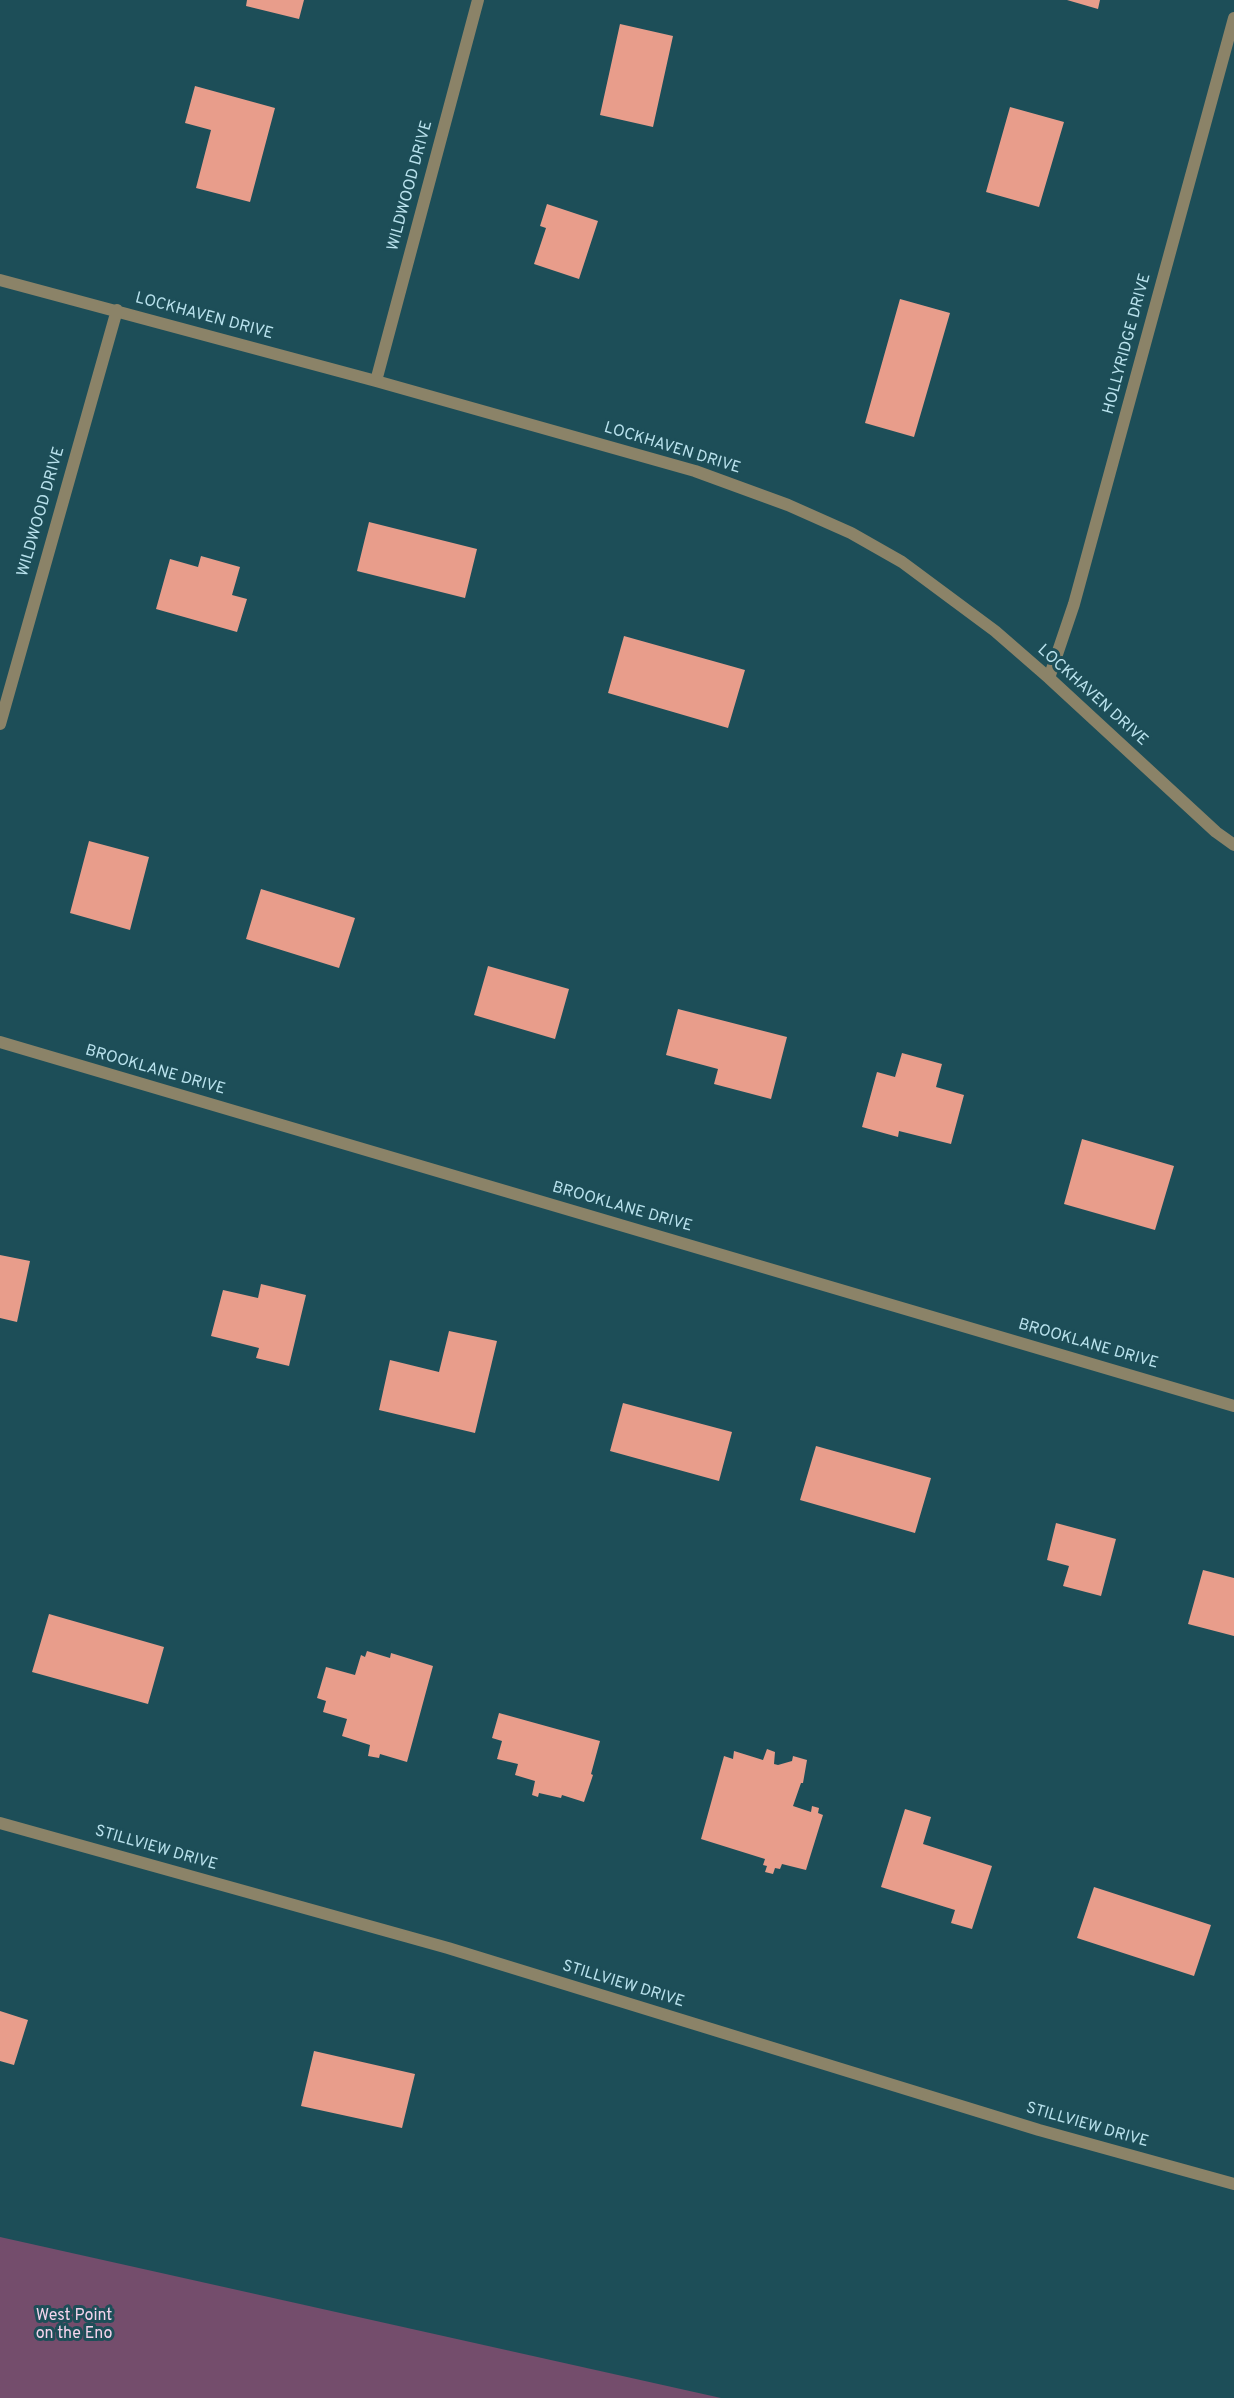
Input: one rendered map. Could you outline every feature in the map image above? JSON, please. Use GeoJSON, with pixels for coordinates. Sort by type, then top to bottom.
{"type":"FeatureCollection","features":[{"type":"Feature","properties":{"kind":"street","name":"WILDWOOD DRIVE"},"geometry":{"type":"LineString","coordinates":[[376,381],[478,0]]}},
{"type":"Feature","properties":{"kind":"street","name":"HOLLYRIDGE DRIVE"},"geometry":{"type":"LineString","coordinates":[[1049,678],[1074,604],[1234,18]]}},
{"type":"Feature","properties":{"kind":"street","name":"LOCKHAVEN DRIVE"},"geometry":{"type":"LineString","coordinates":[[0,280],[376,381],[695,471],[788,505],[851,533],[902,562],[995,631],[1215,832],[1234,845]]}},
{"type":"Feature","properties":{"kind":"street","name":"WILDWOOD DRIVE"},"geometry":{"type":"LineString","coordinates":[[0,724],[117,310]]}},
{"type":"Feature","properties":{"kind":"street","name":"BROOKLANE DRIVE"},"geometry":{"type":"LineString","coordinates":[[0,1042],[1234,1406]]}},
{"type":"Feature","properties":{"kind":"street","name":"STILLVIEW DRIVE"},"geometry":{"type":"LineString","coordinates":[[0,1823],[448,1948],[1039,2130],[1234,2184]]}},
{"type":"Feature","properties":{"kind":"green space","name":"West Point on the Eno"},"geometry":{"type":"Polygon","coordinates":[[[0,2237],[721,2398],[0,2398],[0,2237]]]}},
{"type":"Feature","properties":{"kind":"building"},"geometry":{"type":"Polygon","coordinates":[[[247,0],[304,0],[299,19],[246,6],[247,0]]]}},
{"type":"Feature","properties":{"kind":"building"},"geometry":{"type":"Polygon","coordinates":[[[1067,0],[1100,0],[1098,9],[1067,0]]]}},
{"type":"Feature","properties":{"kind":"building"},"geometry":{"type":"Polygon","coordinates":[[[620,24],[673,36],[653,127],[600,115],[620,24]]]}},
{"type":"Feature","properties":{"kind":"building"},"geometry":{"type":"Polygon","coordinates":[[[195,86],[275,108],[250,202],[196,188],[211,130],[185,123],[195,86]]]}},
{"type":"Feature","properties":{"kind":"building"},"geometry":{"type":"Polygon","coordinates":[[[1010,107],[1064,122],[1039,207],[986,192],[1010,107]]]}},
{"type":"Feature","properties":{"kind":"building"},"geometry":{"type":"Polygon","coordinates":[[[547,204],[598,221],[579,279],[534,264],[546,228],[540,226],[547,204]]]}},
{"type":"Feature","properties":{"kind":"building"},"geometry":{"type":"Polygon","coordinates":[[[900,299],[950,313],[914,437],[865,423],[900,299]]]}},
{"type":"Feature","properties":{"kind":"building"},"geometry":{"type":"Polygon","coordinates":[[[369,522],[477,549],[465,598],[357,571],[369,522]]]}},
{"type":"Feature","properties":{"kind":"building"},"geometry":{"type":"Polygon","coordinates":[[[201,556],[240,567],[232,595],[247,599],[237,632],[156,609],[170,559],[198,567],[201,556]]]}},
{"type":"Feature","properties":{"kind":"building"},"geometry":{"type":"Polygon","coordinates":[[[624,636],[745,670],[728,728],[608,693],[624,636]]]}},
{"type":"Feature","properties":{"kind":"building"},"geometry":{"type":"Polygon","coordinates":[[[89,841],[149,857],[130,930],[70,913],[89,841]]]}},
{"type":"Feature","properties":{"kind":"building"},"geometry":{"type":"Polygon","coordinates":[[[261,889],[355,918],[339,968],[246,939],[261,889]]]}},
{"type":"Feature","properties":{"kind":"building"},"geometry":{"type":"Polygon","coordinates":[[[488,966],[569,989],[555,1039],[474,1015],[488,966]]]}},
{"type":"Feature","properties":{"kind":"building"},"geometry":{"type":"Polygon","coordinates":[[[678,1009],[787,1037],[771,1099],[714,1084],[718,1069],[666,1055],[678,1009]]]}},
{"type":"Feature","properties":{"kind":"building"},"geometry":{"type":"Polygon","coordinates":[[[902,1053],[942,1064],[936,1087],[964,1095],[951,1144],[899,1131],[898,1137],[862,1127],[877,1072],[895,1077],[902,1053]]]}},
{"type":"Feature","properties":{"kind":"building"},"geometry":{"type":"Polygon","coordinates":[[[1082,1139],[1174,1166],[1155,1230],[1064,1204],[1082,1139]]]}},
{"type":"Feature","properties":{"kind":"building"},"geometry":{"type":"Polygon","coordinates":[[[0,1255],[30,1261],[17,1322],[0,1318],[0,1255]]]}},
{"type":"Feature","properties":{"kind":"building"},"geometry":{"type":"Polygon","coordinates":[[[261,1284],[306,1295],[289,1366],[256,1358],[259,1348],[211,1336],[223,1290],[258,1298],[261,1284]]]}},
{"type":"Feature","properties":{"kind":"building"},"geometry":{"type":"Polygon","coordinates":[[[449,1331],[497,1341],[475,1433],[379,1410],[390,1360],[439,1372],[449,1331]]]}},
{"type":"Feature","properties":{"kind":"building"},"geometry":{"type":"Polygon","coordinates":[[[623,1403],[732,1432],[719,1481],[610,1451],[623,1403]]]}},
{"type":"Feature","properties":{"kind":"building"},"geometry":{"type":"Polygon","coordinates":[[[816,1446],[931,1478],[915,1533],[800,1500],[816,1446]]]}},
{"type":"Feature","properties":{"kind":"building"},"geometry":{"type":"Polygon","coordinates":[[[1056,1523],[1116,1539],[1101,1596],[1063,1586],[1069,1566],[1047,1560],[1056,1523]]]}},
{"type":"Feature","properties":{"kind":"building"},"geometry":{"type":"Polygon","coordinates":[[[1203,1570],[1234,1578],[1234,1636],[1188,1624],[1203,1570]]]}},
{"type":"Feature","properties":{"kind":"building"},"geometry":{"type":"Polygon","coordinates":[[[49,1614],[164,1647],[148,1704],[32,1672],[49,1614]]]}},
{"type":"Feature","properties":{"kind":"building"},"geometry":{"type":"Polygon","coordinates":[[[367,1651],[390,1658],[391,1653],[433,1666],[407,1762],[380,1754],[379,1758],[368,1756],[370,1745],[342,1736],[347,1719],[323,1712],[326,1701],[317,1698],[326,1667],[355,1675],[361,1655],[365,1657],[367,1651]]]}},
{"type":"Feature","properties":{"kind":"building"},"geometry":{"type":"Polygon","coordinates":[[[499,1713],[600,1741],[591,1774],[593,1775],[584,1802],[562,1795],[561,1798],[539,1793],[538,1797],[532,1795],[535,1781],[515,1775],[518,1764],[497,1759],[502,1741],[492,1738],[499,1713]]]}},
{"type":"Feature","properties":{"kind":"building"},"geometry":{"type":"Polygon","coordinates":[[[767,1749],[775,1752],[774,1764],[792,1761],[793,1756],[807,1760],[803,1783],[801,1783],[793,1806],[811,1812],[812,1806],[819,1808],[818,1813],[823,1815],[806,1870],[782,1864],[780,1869],[775,1868],[773,1874],[765,1872],[767,1866],[763,1865],[765,1859],[701,1839],[724,1756],[733,1759],[734,1751],[763,1760],[767,1749]]]}},
{"type":"Feature","properties":{"kind":"building"},"geometry":{"type":"Polygon","coordinates":[[[905,1809],[931,1817],[923,1844],[992,1866],[972,1929],[951,1923],[955,1910],[881,1887],[905,1809]]]}},
{"type":"Feature","properties":{"kind":"building"},"geometry":{"type":"Polygon","coordinates":[[[1094,1887],[1211,1925],[1194,1976],[1077,1938],[1094,1887]]]}},
{"type":"Feature","properties":{"kind":"building"},"geometry":{"type":"Polygon","coordinates":[[[0,2011],[28,2020],[14,2065],[0,2061],[0,2011]]]}},
{"type":"Feature","properties":{"kind":"building"},"geometry":{"type":"Polygon","coordinates":[[[314,2051],[415,2074],[402,2128],[301,2106],[314,2051]]]}}]}
